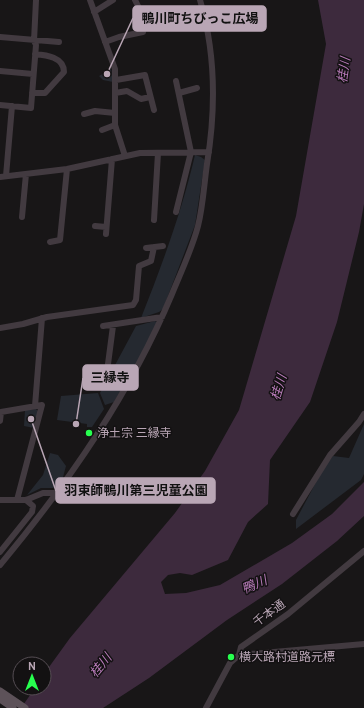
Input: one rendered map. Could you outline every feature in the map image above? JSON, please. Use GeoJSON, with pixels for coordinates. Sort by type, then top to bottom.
{"type":"FeatureCollection","features":[{"type":"Feature","properties":{"kind":"main road"},"geometry":{"type":"LineString","coordinates":[[0,691],[25,708]]}},
{"type":"Feature","properties":{"kind":"main road"},"geometry":{"type":"LineString","coordinates":[[0,700],[13,708]]}},
{"type":"Feature","properties":{"kind":"street"},"geometry":{"type":"LineString","coordinates":[[0,105],[31,108],[35,54],[34,41],[36,0]]}},
{"type":"Feature","properties":{"kind":"street"},"geometry":{"type":"LineString","coordinates":[[90,0],[115,69],[115,124],[125,156]]}},
{"type":"Feature","properties":{"kind":"street"},"geometry":{"type":"LineString","coordinates":[[94,12],[113,0]]}},
{"type":"Feature","properties":{"kind":"street"},"geometry":{"type":"LineString","coordinates":[[135,0],[139,8]]}},
{"type":"Feature","properties":{"kind":"street"},"geometry":{"type":"LineString","coordinates":[[0,565],[76,468],[124,392],[146,353],[162,317],[197,228],[209,152],[214,93],[211,52],[200,0]]}},
{"type":"Feature","properties":{"kind":"street"},"geometry":{"type":"LineString","coordinates":[[105,42],[119,37],[143,32]]}},
{"type":"Feature","properties":{"kind":"street"},"geometry":{"type":"LineString","coordinates":[[0,37],[34,41],[38,39],[59,42]]}},
{"type":"Feature","properties":{"kind":"street"},"geometry":{"type":"LineString","coordinates":[[32,93],[45,94],[64,72],[63,65],[49,55],[35,54]]}},
{"type":"Feature","properties":{"kind":"street"},"geometry":{"type":"LineString","coordinates":[[0,71],[33,74]]}},
{"type":"Feature","properties":{"kind":"street"},"geometry":{"type":"LineString","coordinates":[[116,80],[145,75],[154,110]]}},
{"type":"Feature","properties":{"kind":"street"},"geometry":{"type":"LineString","coordinates":[[176,81],[191,152],[176,212]]}},
{"type":"Feature","properties":{"kind":"street"},"geometry":{"type":"LineString","coordinates":[[179,93],[197,88]]}},
{"type":"Feature","properties":{"kind":"street"},"geometry":{"type":"LineString","coordinates":[[115,93],[127,91],[141,99],[150,97]]}},
{"type":"Feature","properties":{"kind":"street"},"geometry":{"type":"LineString","coordinates":[[12,106],[3,177],[66,169],[140,153],[209,152]]}},
{"type":"Feature","properties":{"kind":"street"},"geometry":{"type":"LineString","coordinates":[[84,114],[95,111],[115,113]]}},
{"type":"Feature","properties":{"kind":"street"},"geometry":{"type":"LineString","coordinates":[[102,130],[115,124]]}},
{"type":"Feature","properties":{"kind":"street"},"geometry":{"type":"LineString","coordinates":[[154,220],[158,153]]}},
{"type":"Feature","properties":{"kind":"street"},"geometry":{"type":"LineString","coordinates":[[106,234],[112,159]]}},
{"type":"Feature","properties":{"kind":"street"},"geometry":{"type":"LineString","coordinates":[[50,242],[60,240],[66,169]]}},
{"type":"Feature","properties":{"kind":"street"},"geometry":{"type":"LineString","coordinates":[[22,217],[26,174]]}},
{"type":"Feature","properties":{"kind":"street"},"geometry":{"type":"LineString","coordinates":[[95,226],[106,227]]}},
{"type":"Feature","properties":{"kind":"street"},"geometry":{"type":"LineString","coordinates":[[146,248],[163,246]]}},
{"type":"Feature","properties":{"kind":"street"},"geometry":{"type":"LineString","coordinates":[[0,328],[23,324],[42,318],[133,305],[136,300],[139,266],[151,261],[154,247]]}},
{"type":"Feature","properties":{"kind":"street"},"geometry":{"type":"LineString","coordinates":[[103,326],[112,326],[162,317]]}},
{"type":"Feature","properties":{"kind":"street"},"geometry":{"type":"LineString","coordinates":[[35,406],[42,318]]}},
{"type":"Feature","properties":{"kind":"street"},"geometry":{"type":"LineString","coordinates":[[108,364],[112,326]]}},
{"type":"Feature","properties":{"kind":"street"},"geometry":{"type":"LineString","coordinates":[[0,422],[1,412],[42,405],[17,500]]}},
{"type":"Feature","properties":{"kind":"street"},"geometry":{"type":"LineString","coordinates":[[293,514],[330,455],[359,422],[364,414]]}},
{"type":"Feature","properties":{"kind":"street"},"geometry":{"type":"LineString","coordinates":[[0,500],[26,500],[43,493],[56,493]]}},
{"type":"Feature","properties":{"kind":"street"},"geometry":{"type":"LineString","coordinates":[[0,552],[32,512],[33,506],[26,500]]}},
{"type":"Feature","properties":{"kind":"street","name":"千本通"},"geometry":{"type":"LineString","coordinates":[[206,708],[230,663],[239,654],[238,652],[241,647],[288,614],[364,550]]}},
{"type":"Feature","properties":{"kind":"street"},"geometry":{"type":"LineString","coordinates":[[239,654],[364,644]]}},
{"type":"Feature","properties":{"kind":"street"},"geometry":{"type":"LineString","coordinates":[[0,695],[19,708]]}},
{"type":"Feature","properties":{"kind":"shaded area"},"geometry":{"type":"Polygon","coordinates":[[[111,69],[113,82],[103,80],[99,76],[111,69]]]}},
{"type":"Feature","properties":{"kind":"shaded area"},"geometry":{"type":"Polygon","coordinates":[[[195,155],[205,160],[195,225],[163,309],[159,312],[141,318],[171,238],[195,155]]]}},
{"type":"Feature","properties":{"kind":"shaded area"},"geometry":{"type":"Polygon","coordinates":[[[155,321],[158,323],[144,352],[114,402],[105,405],[100,393],[136,326],[155,321]]]}},
{"type":"Feature","properties":{"kind":"shaded area"},"geometry":{"type":"Polygon","coordinates":[[[98,393],[104,409],[92,427],[87,427],[87,424],[57,420],[61,396],[98,393]]]}},
{"type":"Feature","properties":{"kind":"shaded area"},"geometry":{"type":"Polygon","coordinates":[[[36,409],[39,412],[34,428],[24,426],[25,410],[36,409]]]}},
{"type":"Feature","properties":{"kind":"shaded area"},"geometry":{"type":"Polygon","coordinates":[[[364,424],[364,474],[361,480],[296,529],[296,520],[323,469],[333,456],[349,458],[364,424]]]}},
{"type":"Feature","properties":{"kind":"shaded area"},"geometry":{"type":"Polygon","coordinates":[[[50,453],[58,455],[66,466],[62,481],[57,488],[41,488],[27,495],[43,475],[50,453]]]}},
{"type":"Feature","properties":{"kind":"water"},"geometry":{"type":"Polygon","coordinates":[[[318,0],[364,0],[364,204],[359,232],[337,322],[310,402],[270,460],[268,504],[248,522],[228,560],[192,575],[180,573],[168,575],[161,582],[165,594],[186,593],[220,585],[292,543],[332,514],[364,482],[364,516],[337,541],[282,584],[227,620],[149,678],[103,708],[21,708],[29,696],[52,696],[52,663],[70,638],[175,513],[205,471],[239,410],[296,216],[326,44],[318,0]]]}},
{"type":"Feature","properties":{"kind":"place","name":"鴨川町ちびっこ広場"},"geometry":{"type":"Point","coordinates":[107,74]}},
{"type":"Feature","properties":{"kind":"place","name":"羽束師鴨川第三児童公園"},"geometry":{"type":"Point","coordinates":[31,419]}},
{"type":"Feature","properties":{"kind":"place","name":"三縁寺"},"geometry":{"type":"Point","coordinates":[76,424]}},
{"type":"Feature","properties":{"kind":"place","name":"浄土宗 三縁寺"},"geometry":{"type":"Point","coordinates":[89,433]}},
{"type":"Feature","properties":{"kind":"place","name":"横大路村道路元標"},"geometry":{"type":"Point","coordinates":[231,657]}},
{"type":"Feature","properties":{"kind":"water label","name":"桂川"},"geometry":{"type":"Point","coordinates":[343,70]}},
{"type":"Feature","properties":{"kind":"water label","name":"桂川"},"geometry":{"type":"Point","coordinates":[278,387]}},
{"type":"Feature","properties":{"kind":"water label","name":"鴨川"},"geometry":{"type":"Point","coordinates":[254,584]}},
{"type":"Feature","properties":{"kind":"water label","name":"桂川"},"geometry":{"type":"Point","coordinates":[100,665]}}]}
